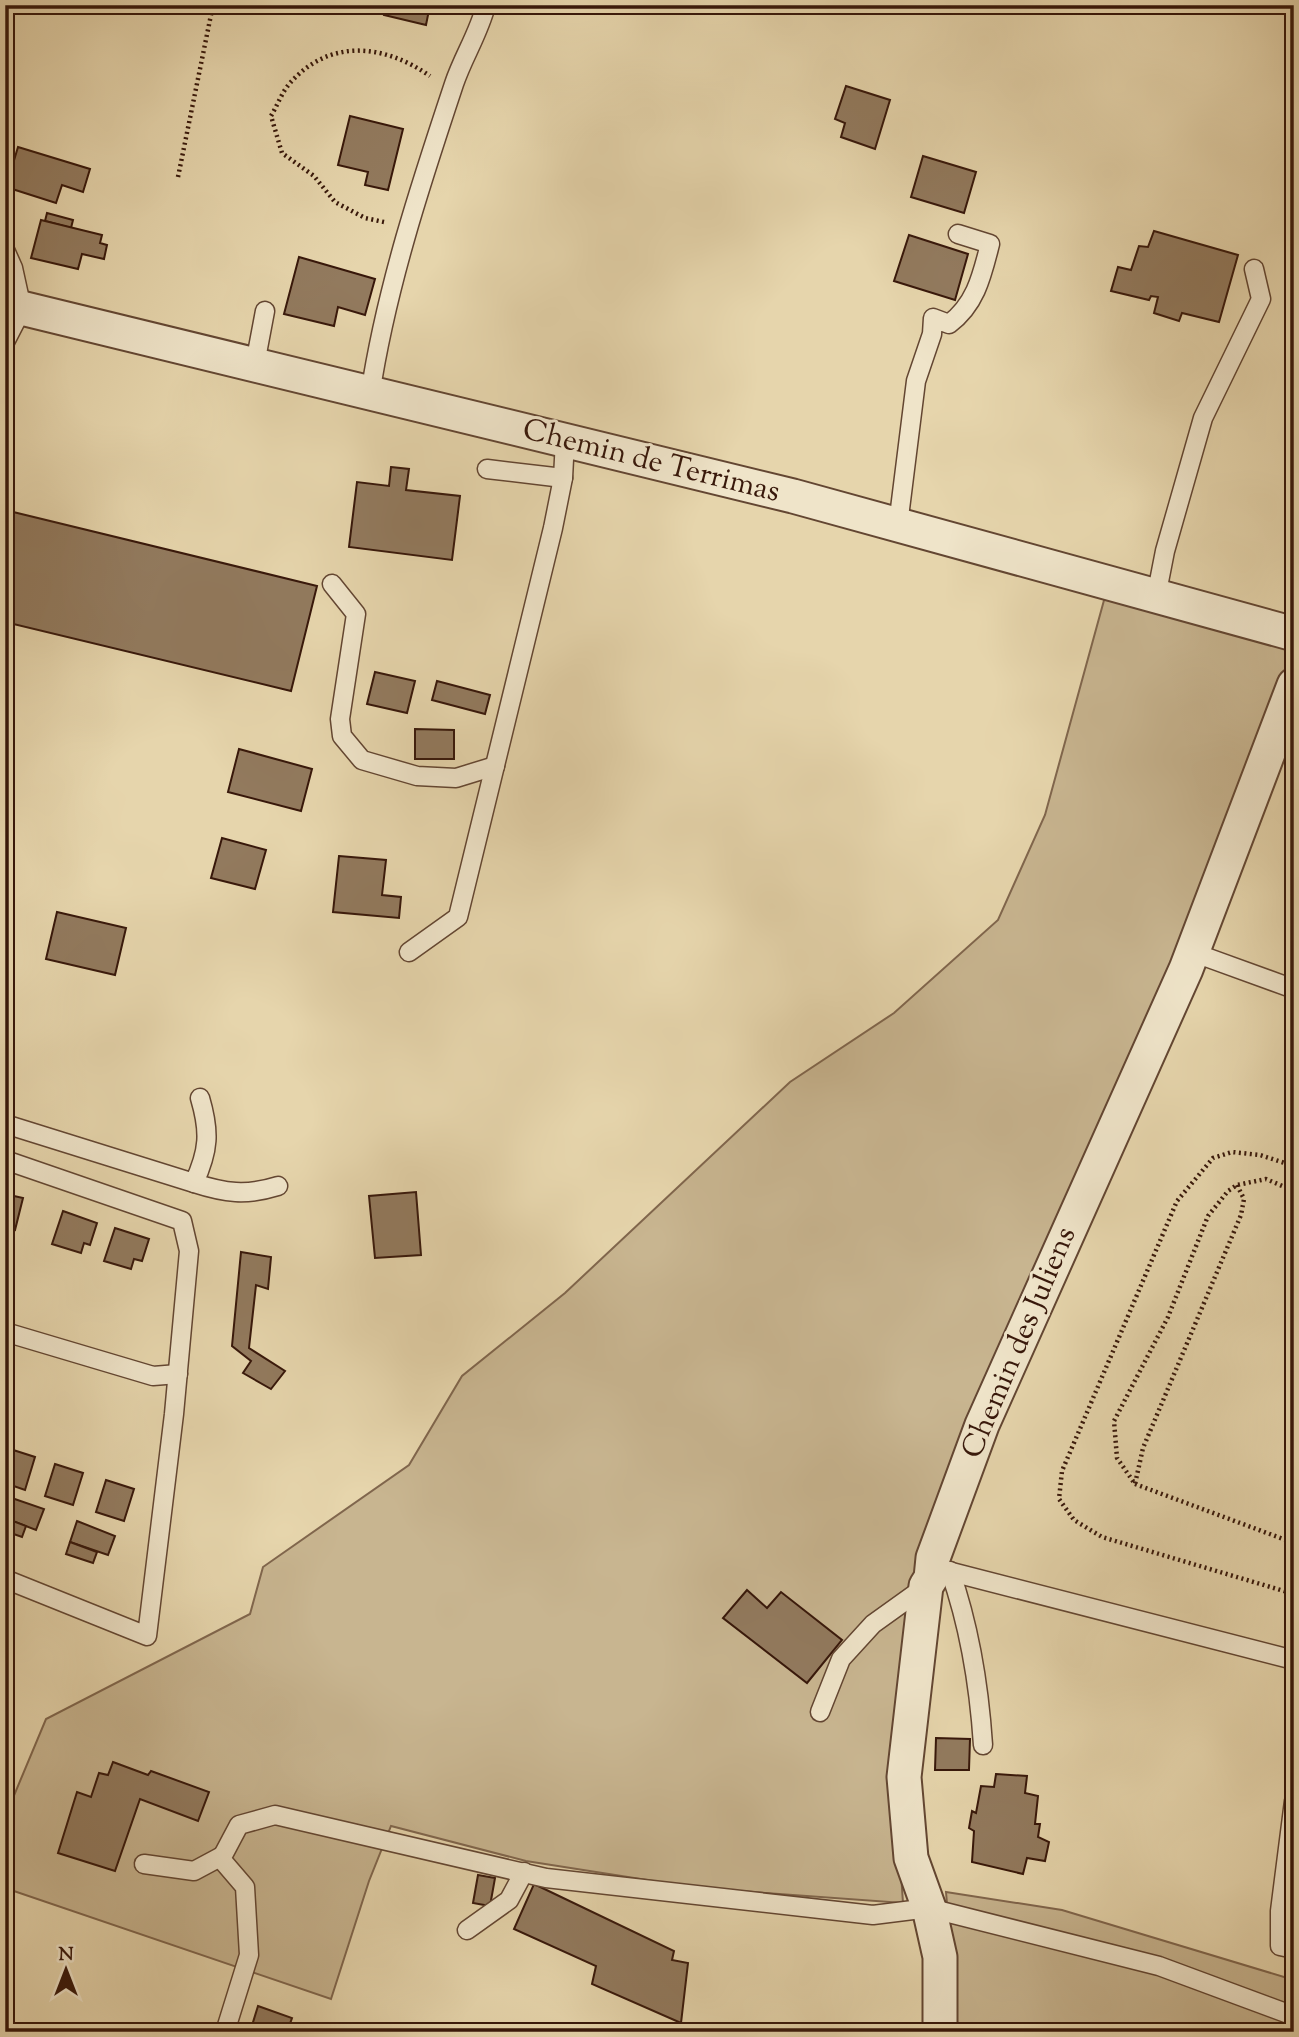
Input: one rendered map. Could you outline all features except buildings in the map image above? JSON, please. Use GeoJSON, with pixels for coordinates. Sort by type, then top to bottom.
{"type":"FeatureCollection","features":[{"type":"Feature","properties":{"kind":"street","name":"Chemin de Terrimas"},"geometry":{"type":"LineString","coordinates":[[13,306],[255,364],[370,395],[565,440],[898,525],[1294,634]]}},
{"type":"Feature","properties":{"kind":"street","name":"Chemin des Juliens"},"geometry":{"type":"LineString","coordinates":[[940,2032],[940,1957],[929,1908],[911,1858],[904,1777],[936,1575],[982,1425],[1192,953],[1294,685]]}},
{"type":"Feature","properties":{"kind":"lane"},"geometry":{"type":"LineString","coordinates":[[370,395],[376,355],[408,226],[453,84],[465,52],[482,21],[486,5]]}},
{"type":"Feature","properties":{"kind":"lane"},"geometry":{"type":"LineString","coordinates":[[898,525],[916,381],[932,334],[933,318],[949,324],[966,311],[980,282],[990,244],[958,234]]}},
{"type":"Feature","properties":{"kind":"lane"},"geometry":{"type":"LineString","coordinates":[[5,250],[13,268],[13,306],[5,342]]}},
{"type":"Feature","properties":{"kind":"lane"},"geometry":{"type":"LineString","coordinates":[[1156,597],[1165,551],[1203,418],[1261,299],[1254,269]]}},
{"type":"Feature","properties":{"kind":"lane"},"geometry":{"type":"LineString","coordinates":[[255,364],[265,311]]}},
{"type":"Feature","properties":{"kind":"lane"},"geometry":{"type":"LineString","coordinates":[[409,952],[458,917],[563,478],[565,440]]}},
{"type":"Feature","properties":{"kind":"lane"},"geometry":{"type":"LineString","coordinates":[[487,469],[563,478]]}},
{"type":"Feature","properties":{"kind":"lane"},"geometry":{"type":"LineString","coordinates":[[332,584],[356,614],[340,719],[342,737],[362,760],[417,776],[456,778],[495,766]]}},
{"type":"Feature","properties":{"kind":"lane"},"geometry":{"type":"LineString","coordinates":[[1192,953],[1294,989]]}},
{"type":"Feature","properties":{"kind":"lane"},"geometry":{"type":"LineString","coordinates":[[194,1183],[204,1163],[209,1128],[200,1098]]}},
{"type":"Feature","properties":{"kind":"lane"},"geometry":{"type":"LineString","coordinates":[[5,1124],[229,1194],[256,1193],[278,1186]]}},
{"type":"Feature","properties":{"kind":"lane"},"geometry":{"type":"LineString","coordinates":[[5,1160],[182,1222],[189,1251],[178,1374],[147,1636],[5,1579]]}},
{"type":"Feature","properties":{"kind":"lane"},"geometry":{"type":"LineString","coordinates":[[5,1332],[153,1376],[178,1374]]}},
{"type":"Feature","properties":{"kind":"lane"},"geometry":{"type":"LineString","coordinates":[[936,1575],[1294,1660]]}},
{"type":"Feature","properties":{"kind":"lane"},"geometry":{"type":"LineString","coordinates":[[820,1712],[841,1659],[873,1624],[936,1575]]}},
{"type":"Feature","properties":{"kind":"lane"},"geometry":{"type":"LineString","coordinates":[[936,1575],[964,1609],[978,1681],[983,1745]]}},
{"type":"Feature","properties":{"kind":"lane"},"geometry":{"type":"LineString","coordinates":[[1294,1801],[1280,1910],[1280,1946],[1294,1949]]}},
{"type":"Feature","properties":{"kind":"lane"},"geometry":{"type":"LineString","coordinates":[[144,1864],[194,1871],[222,1856],[239,1825],[275,1815],[524,1872],[618,1887],[873,1915],[929,1908],[1159,1966],[1294,2016]]}},
{"type":"Feature","properties":{"kind":"lane"},"geometry":{"type":"LineString","coordinates":[[222,1856],[221,1859],[245,1887],[249,1955],[225,2032]]}},
{"type":"Feature","properties":{"kind":"lane"},"geometry":{"type":"LineString","coordinates":[[467,1930],[509,1900],[524,1872]]}},
{"type":"Feature","properties":{"kind":"path"},"geometry":{"type":"LineString","coordinates":[[178,177],[213,5]]}},
{"type":"Feature","properties":{"kind":"path"},"geometry":{"type":"LineString","coordinates":[[408,226],[365,218],[335,202],[314,176],[282,153],[271,116],[289,84],[322,59],[364,48],[405,59],[436,80],[453,84]]}},
{"type":"Feature","properties":{"kind":"path"},"geometry":{"type":"LineString","coordinates":[[1294,1166],[1260,1155],[1233,1152],[1213,1158],[1177,1201],[1062,1471],[1059,1499],[1074,1520],[1102,1537],[1294,1594]]}},
{"type":"Feature","properties":{"kind":"path"},"geometry":{"type":"LineString","coordinates":[[1294,1191],[1266,1179],[1237,1185],[1228,1191],[1208,1216],[1168,1317],[1114,1421],[1117,1458],[1135,1484],[1294,1543]]}},
{"type":"Feature","properties":{"kind":"path"},"geometry":{"type":"LineString","coordinates":[[1135,1484],[1143,1448],[1241,1215],[1244,1199],[1237,1185]]}},
{"type":"Feature","properties":{"kind":"shaded area"},"geometry":{"type":"Polygon","coordinates":[[[1106,593],[1294,646],[1294,666],[1174,961],[945,1482],[894,1769],[903,1903],[698,1888],[526,1861],[391,1826],[369,1881],[331,1999],[5,1888],[5,1817],[46,1719],[250,1614],[263,1567],[409,1465],[462,1376],[565,1293],[790,1082],[894,1013],[998,920],[1045,815],[1106,593]]]}},
{"type":"Feature","properties":{"kind":"shaded area"},"geometry":{"type":"Polygon","coordinates":[[[946,1892],[1062,1910],[1294,1980],[1294,2032],[958,2032],[946,1892]]]}}]}
